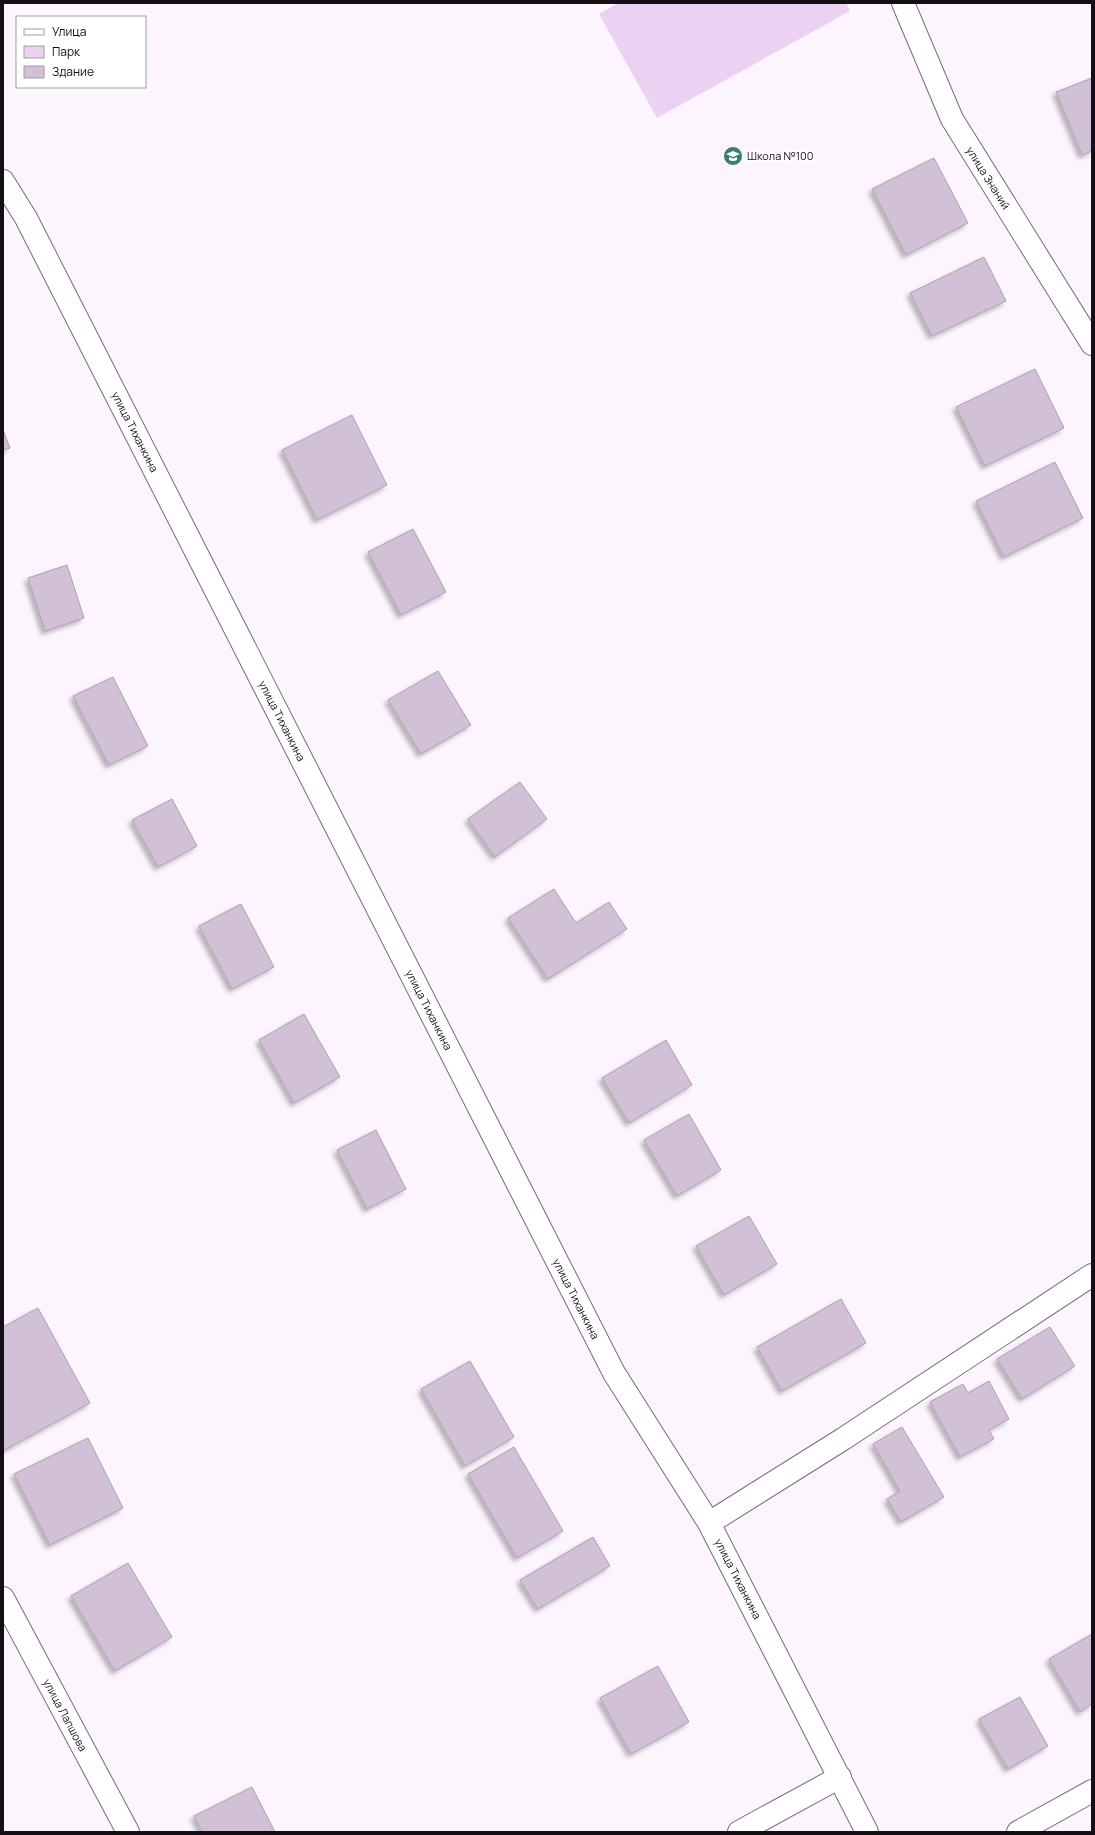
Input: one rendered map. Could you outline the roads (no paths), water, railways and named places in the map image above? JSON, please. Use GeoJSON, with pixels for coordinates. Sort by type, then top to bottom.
{"type":"FeatureCollection","features":[{"type":"Feature","properties":{"kind":"street","name":"улица Знаний"},"geometry":{"type":"LineString","coordinates":[[903,3],[952,120],[1092,344]]}},
{"type":"Feature","properties":{"kind":"street","name":"улица Тиханкина"},"geometry":{"type":"LineString","coordinates":[[3,181],[30,225],[614,1373],[709,1523],[867,1832]]}},
{"type":"Feature","properties":{"kind":"street"},"geometry":{"type":"LineString","coordinates":[[709,1523],[843,1439],[1092,1275]]}},
{"type":"Feature","properties":{"kind":"street","name":"улица Лапшова"},"geometry":{"type":"LineString","coordinates":[[3,1598],[128,1832]]}},
{"type":"Feature","properties":{"kind":"street"},"geometry":{"type":"LineString","coordinates":[[739,1832],[840,1777]]}},
{"type":"Feature","properties":{"kind":"street"},"geometry":{"type":"LineString","coordinates":[[1018,1832],[1092,1791]]}},
{"type":"Feature","properties":{"kind":"place","name":"Школа №100"},"geometry":{"type":"Point","coordinates":[733,156]}}]}
